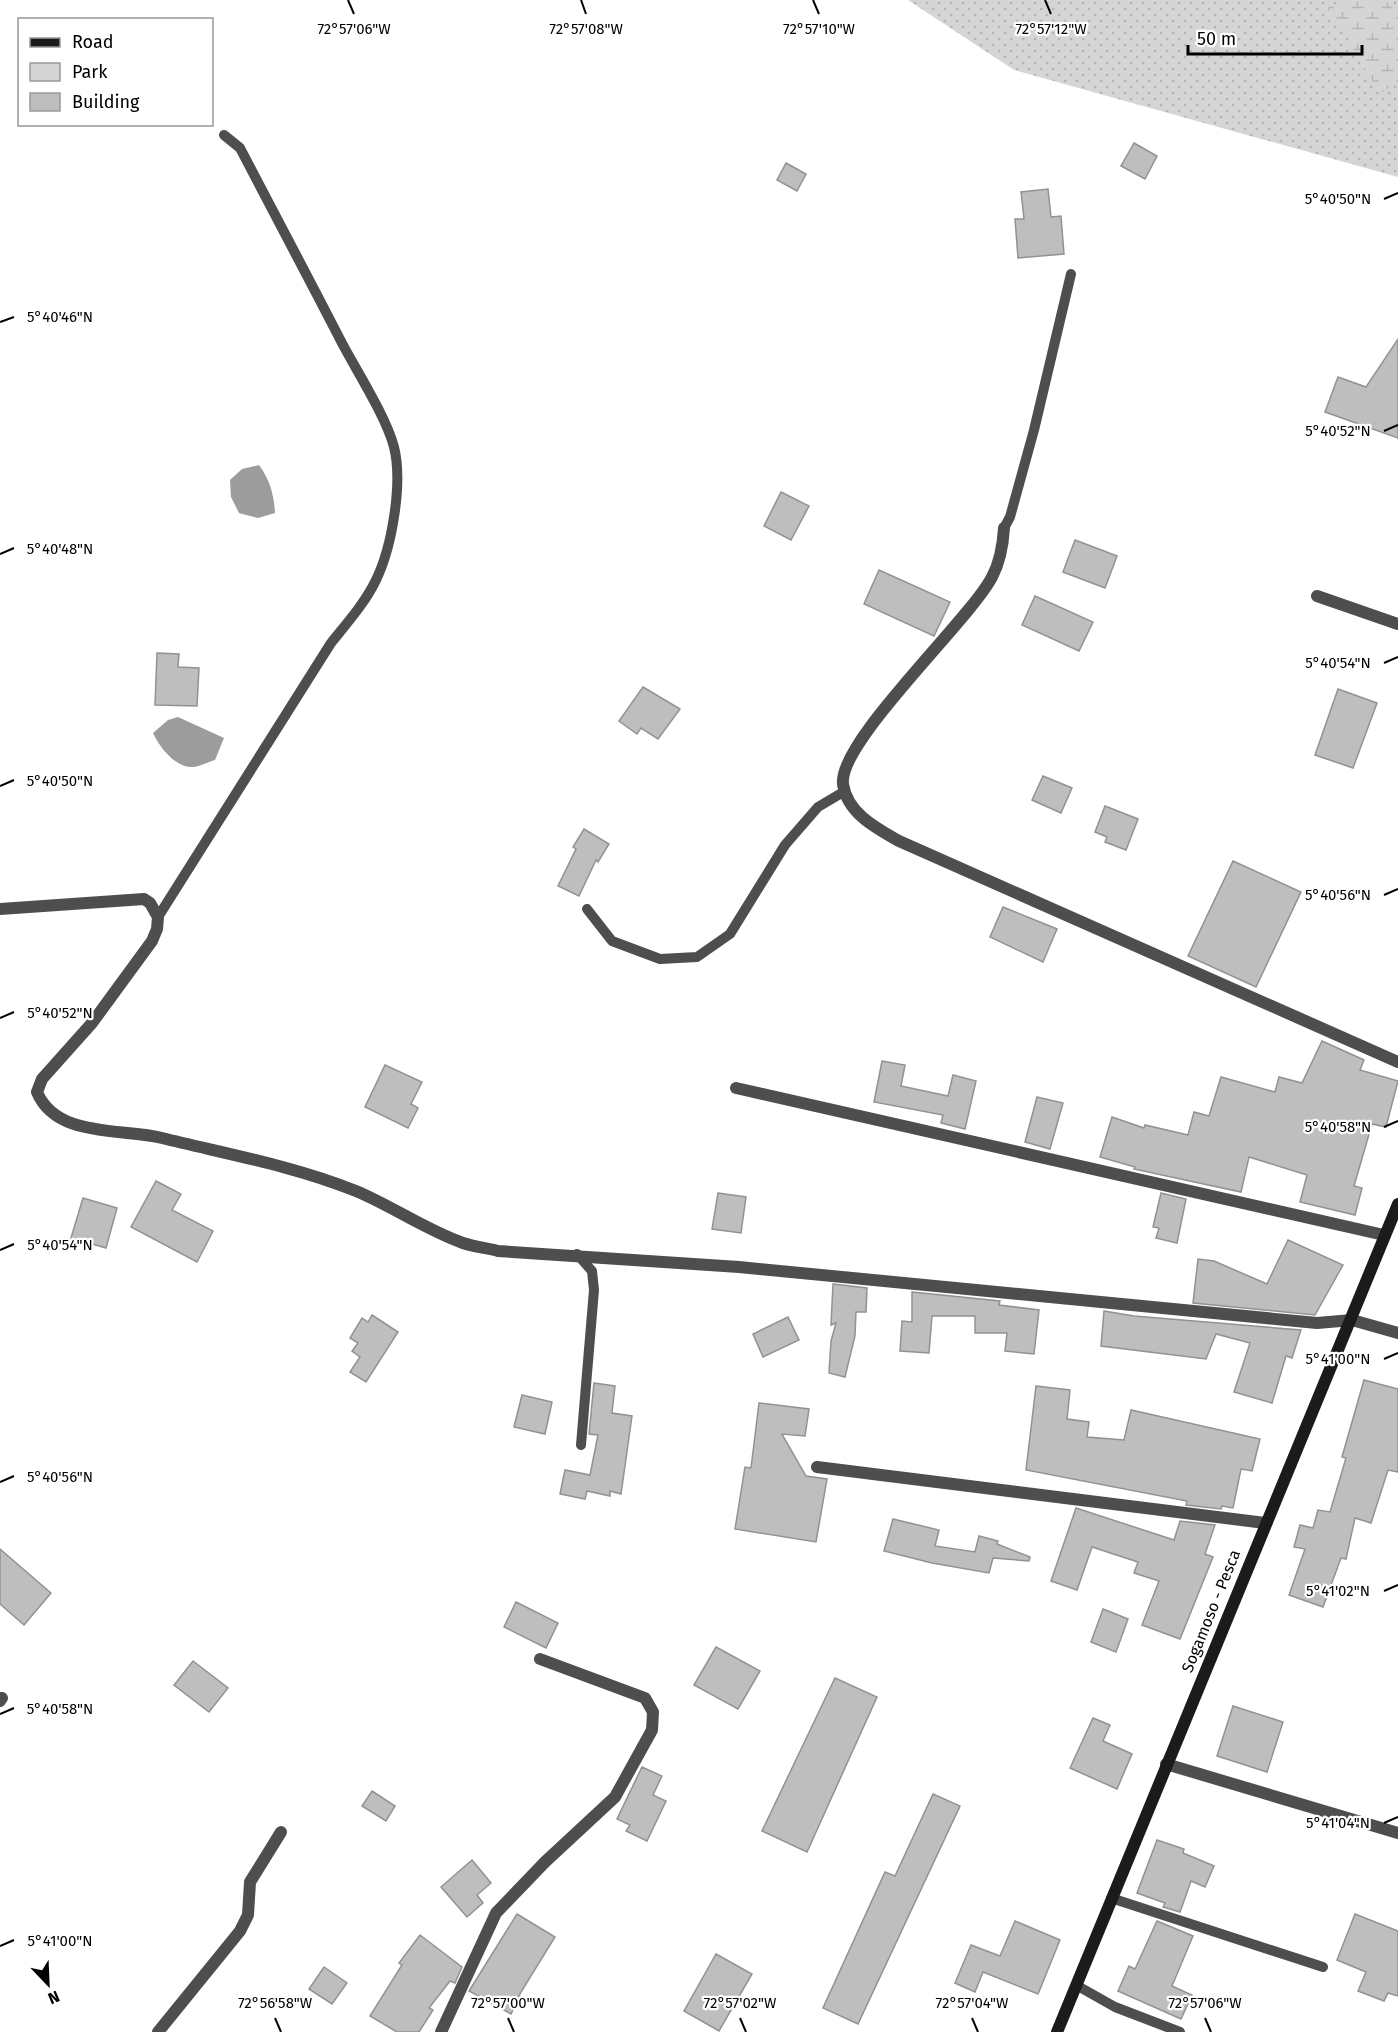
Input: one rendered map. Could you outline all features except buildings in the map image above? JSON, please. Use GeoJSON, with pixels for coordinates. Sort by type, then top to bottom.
{"type":"FeatureCollection","features":[{"type":"Feature","properties":{"kind":"main road","name":"Sogamoso - Pesca"},"geometry":{"type":"LineString","coordinates":[[1057,2032],[1398,1204]]}},
{"type":"Feature","properties":{"kind":"street"},"geometry":{"type":"LineString","coordinates":[[1004,528],[1003,546],[992,578],[867,731],[844,773],[845,791],[866,822],[899,841],[1398,1062]]}},
{"type":"Feature","properties":{"kind":"street"},"geometry":{"type":"LineString","coordinates":[[1317,596],[1398,624]]}},
{"type":"Feature","properties":{"kind":"street"},"geometry":{"type":"LineString","coordinates":[[0,909],[144,899],[150,903],[158,917],[157,929],[136,964],[92,1023],[42,1079],[37,1092],[42,1105],[55,1116],[81,1127],[139,1132],[295,1170],[356,1191],[462,1243],[498,1251],[578,1254],[739,1267],[1317,1323],[1352,1320],[1398,1333]]}},
{"type":"Feature","properties":{"kind":"street"},"geometry":{"type":"LineString","coordinates":[[736,1088],[1384,1235]]}},
{"type":"Feature","properties":{"kind":"street"},"geometry":{"type":"LineString","coordinates":[[817,1467],[1265,1523]]}},
{"type":"Feature","properties":{"kind":"street"},"geometry":{"type":"LineString","coordinates":[[441,2032],[496,1913],[545,1862],[615,1797],[652,1730],[653,1712],[645,1698],[540,1659]]}},
{"type":"Feature","properties":{"kind":"street"},"geometry":{"type":"LineString","coordinates":[[1166,1764],[1398,1833]]}},
{"type":"Feature","properties":{"kind":"street"},"geometry":{"type":"LineString","coordinates":[[158,2032],[240,1931],[248,1915],[247,1894],[250,1882],[281,1832]]}},
{"type":"Feature","properties":{"kind":"lane"},"geometry":{"type":"LineString","coordinates":[[158,917],[331,643],[360,606],[376,580],[384,557],[397,483],[394,447],[370,396],[240,148],[224,135]]}},
{"type":"Feature","properties":{"kind":"lane"},"geometry":{"type":"LineString","coordinates":[[1004,528],[1010,517],[1034,430],[1071,274]]}},
{"type":"Feature","properties":{"kind":"lane"},"geometry":{"type":"LineString","coordinates":[[587,909],[612,941],[660,959],[698,957],[730,934],[785,845],[818,807],[845,791]]}},
{"type":"Feature","properties":{"kind":"lane"},"geometry":{"type":"LineString","coordinates":[[578,1254],[592,1271],[594,1290],[581,1445]]}},
{"type":"Feature","properties":{"kind":"lane"},"geometry":{"type":"LineString","coordinates":[[1112,1898],[1323,1967]]}},
{"type":"Feature","properties":{"kind":"lane"},"geometry":{"type":"LineString","coordinates":[[1076,1985],[1115,2007],[1180,2032]]}},
{"type":"Feature","properties":{"kind":"green space"},"geometry":{"type":"Polygon","coordinates":[[[908,0],[1398,0],[1398,177],[1014,70],[908,0]]]}},
{"type":"Feature","properties":{"kind":"green space"},"geometry":{"type":"Polygon","coordinates":[[[1350,0],[1385,0],[1398,14],[1398,81],[1380,94],[1328,7],[1350,0]]]}},
{"type":"Feature","properties":{"kind":"shaded area"},"geometry":{"type":"Polygon","coordinates":[[[259,465],[271,488],[275,513],[258,518],[239,513],[231,497],[230,480],[242,469],[259,465]]]}},
{"type":"Feature","properties":{"kind":"shaded area"},"geometry":{"type":"Polygon","coordinates":[[[178,717],[224,738],[215,760],[195,767],[185,766],[173,760],[163,749],[153,733],[168,720],[178,717]]]}}]}
